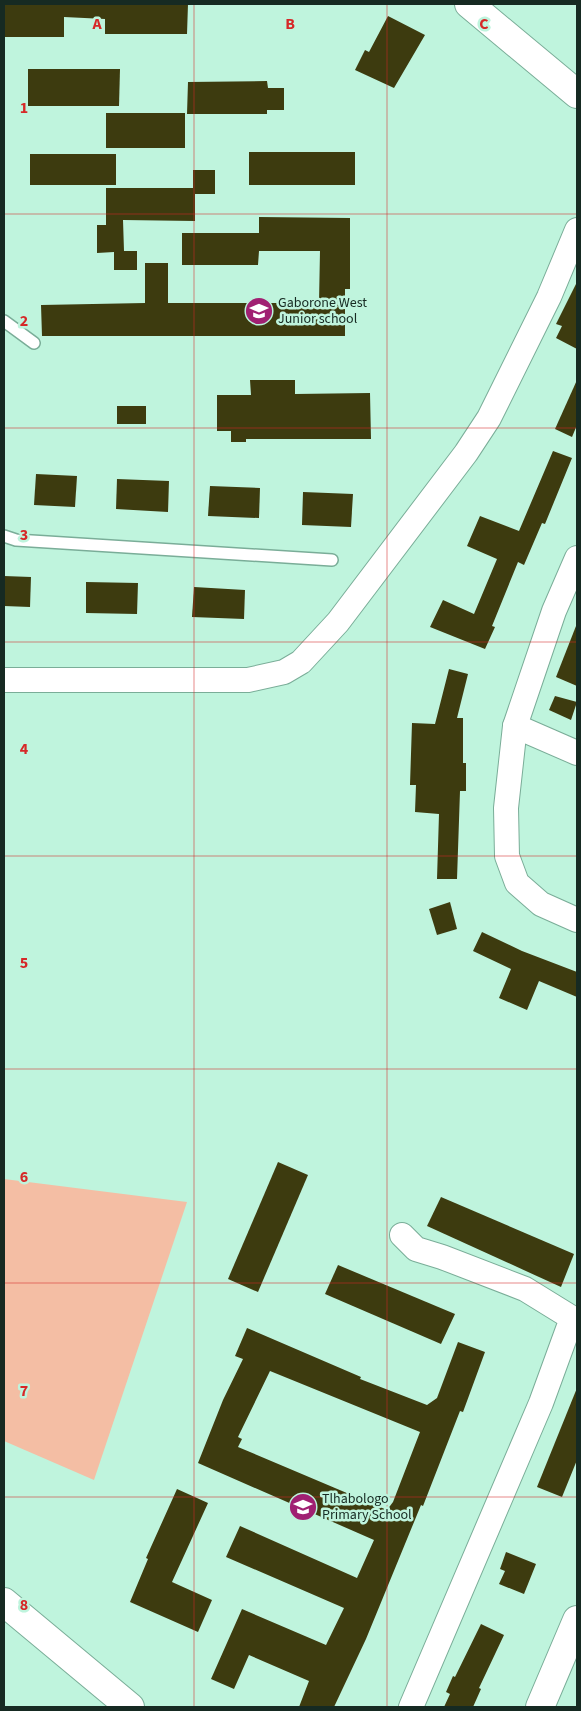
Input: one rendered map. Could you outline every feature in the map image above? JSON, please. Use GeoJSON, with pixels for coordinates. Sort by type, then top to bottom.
{"type":"FeatureCollection","features":[{"type":"Feature","properties":{"kind":"street"},"geometry":{"type":"LineString","coordinates":[[469,4],[577,94]]}},
{"type":"Feature","properties":{"kind":"street"},"geometry":{"type":"LineString","coordinates":[[4,680],[248,680],[284,672],[301,662],[338,622],[466,453],[485,425],[549,297],[577,230]]}},
{"type":"Feature","properties":{"kind":"street"},"geometry":{"type":"LineString","coordinates":[[577,558],[554,611],[515,726],[506,808],[508,856],[517,883],[541,904],[577,920]]}},
{"type":"Feature","properties":{"kind":"street"},"geometry":{"type":"LineString","coordinates":[[515,726],[577,753]]}},
{"type":"Feature","properties":{"kind":"street"},"geometry":{"type":"LineString","coordinates":[[402,1236],[416,1249],[525,1289],[572,1318],[541,1403],[411,1707]]}},
{"type":"Feature","properties":{"kind":"street"},"geometry":{"type":"LineString","coordinates":[[4,1602],[130,1707]]}},
{"type":"Feature","properties":{"kind":"street"},"geometry":{"type":"LineString","coordinates":[[540,1707],[575,1631]]}},
{"type":"Feature","properties":{"kind":"lane"},"geometry":{"type":"LineString","coordinates":[[4,321],[34,343]]}},
{"type":"Feature","properties":{"kind":"lane"},"geometry":{"type":"LineString","coordinates":[[4,536],[16,540],[332,560]]}},
{"type":"Feature","properties":{"kind":"shaded area"},"geometry":{"type":"Polygon","coordinates":[[[4,1179],[187,1202],[94,1480],[4,1441],[4,1179]]]}},
{"type":"Feature","properties":{"kind":"building"},"geometry":{"type":"Polygon","coordinates":[[[4,4],[188,4],[187,34],[105,34],[105,19],[64,17],[64,37],[4,37],[4,4]]]}},
{"type":"Feature","properties":{"kind":"building"},"geometry":{"type":"Polygon","coordinates":[[[388,16],[425,35],[394,88],[355,70],[365,50],[369,52],[388,16]]]}},
{"type":"Feature","properties":{"kind":"building"},"geometry":{"type":"Polygon","coordinates":[[[28,69],[120,69],[119,106],[28,106],[28,69]]]}},
{"type":"Feature","properties":{"kind":"building"},"geometry":{"type":"Polygon","coordinates":[[[267,81],[268,88],[284,88],[284,110],[267,110],[267,114],[187,114],[188,82],[267,81]]]}},
{"type":"Feature","properties":{"kind":"building"},"geometry":{"type":"Polygon","coordinates":[[[106,113],[185,113],[185,148],[106,148],[106,113]]]}},
{"type":"Feature","properties":{"kind":"building"},"geometry":{"type":"Polygon","coordinates":[[[249,152],[355,152],[355,185],[249,185],[249,152]]]}},
{"type":"Feature","properties":{"kind":"building"},"geometry":{"type":"Polygon","coordinates":[[[30,154],[116,154],[116,185],[30,185],[30,154]]]}},
{"type":"Feature","properties":{"kind":"building"},"geometry":{"type":"Polygon","coordinates":[[[193,170],[215,170],[215,194],[195,194],[195,221],[123,220],[124,251],[137,251],[137,270],[114,270],[114,252],[97,253],[97,225],[106,225],[106,188],[193,188],[193,170]]]}},
{"type":"Feature","properties":{"kind":"building"},"geometry":{"type":"Polygon","coordinates":[[[259,217],[350,218],[350,289],[345,289],[345,336],[42,336],[41,305],[145,303],[145,263],[168,263],[168,303],[319,303],[320,251],[259,251],[258,265],[182,265],[182,233],[259,233],[259,217]]]}},
{"type":"Feature","properties":{"kind":"building"},"geometry":{"type":"Polygon","coordinates":[[[577,282],[577,349],[556,338],[562,326],[556,324],[577,282]]]}},
{"type":"Feature","properties":{"kind":"building"},"geometry":{"type":"Polygon","coordinates":[[[250,380],[295,380],[295,394],[370,393],[371,439],[246,439],[246,442],[231,442],[231,431],[217,431],[217,395],[251,395],[250,380]]]}},
{"type":"Feature","properties":{"kind":"building"},"geometry":{"type":"Polygon","coordinates":[[[577,380],[577,425],[572,437],[555,429],[577,380]]]}},
{"type":"Feature","properties":{"kind":"building"},"geometry":{"type":"Polygon","coordinates":[[[117,406],[146,406],[146,424],[117,424],[117,406]]]}},
{"type":"Feature","properties":{"kind":"building"},"geometry":{"type":"Polygon","coordinates":[[[553,451],[572,458],[545,524],[542,523],[524,565],[518,562],[492,626],[495,627],[485,649],[430,627],[443,600],[474,614],[497,559],[467,546],[480,516],[519,531],[553,451]]]}},
{"type":"Feature","properties":{"kind":"building"},"geometry":{"type":"Polygon","coordinates":[[[36,474],[77,476],[75,507],[34,505],[36,474]]]}},
{"type":"Feature","properties":{"kind":"building"},"geometry":{"type":"Polygon","coordinates":[[[117,479],[169,481],[168,512],[116,509],[117,479]]]}},
{"type":"Feature","properties":{"kind":"building"},"geometry":{"type":"Polygon","coordinates":[[[210,486],[260,488],[259,518],[208,516],[210,486]]]}},
{"type":"Feature","properties":{"kind":"building"},"geometry":{"type":"Polygon","coordinates":[[[303,492],[353,494],[351,527],[302,525],[303,492]]]}},
{"type":"Feature","properties":{"kind":"building"},"geometry":{"type":"Polygon","coordinates":[[[4,576],[31,577],[30,607],[4,606],[4,576]]]}},
{"type":"Feature","properties":{"kind":"building"},"geometry":{"type":"Polygon","coordinates":[[[86,582],[138,583],[137,614],[86,613],[86,582]]]}},
{"type":"Feature","properties":{"kind":"building"},"geometry":{"type":"Polygon","coordinates":[[[194,587],[245,590],[244,619],[192,617],[194,587]]]}},
{"type":"Feature","properties":{"kind":"building"},"geometry":{"type":"Polygon","coordinates":[[[577,626],[577,686],[556,677],[577,626]]]}},
{"type":"Feature","properties":{"kind":"building"},"geometry":{"type":"Polygon","coordinates":[[[449,669],[468,674],[457,718],[463,718],[463,763],[466,763],[466,791],[460,791],[457,879],[437,879],[439,814],[415,812],[416,785],[410,785],[412,723],[435,724],[449,669]]]}},
{"type":"Feature","properties":{"kind":"building"},"geometry":{"type":"Polygon","coordinates":[[[555,696],[577,702],[571,720],[549,710],[555,696]]]}},
{"type":"Feature","properties":{"kind":"building"},"geometry":{"type":"Polygon","coordinates":[[[450,902],[457,929],[437,935],[429,909],[450,902]]]}},
{"type":"Feature","properties":{"kind":"building"},"geometry":{"type":"Polygon","coordinates":[[[482,932],[522,951],[577,972],[577,997],[539,981],[527,1010],[499,998],[511,969],[473,951],[482,932]]]}},
{"type":"Feature","properties":{"kind":"building"},"geometry":{"type":"Polygon","coordinates":[[[278,1162],[308,1175],[258,1292],[228,1279],[278,1162]]]}},
{"type":"Feature","properties":{"kind":"building"},"geometry":{"type":"Polygon","coordinates":[[[441,1197],[574,1254],[561,1287],[427,1226],[441,1197]]]}},
{"type":"Feature","properties":{"kind":"building"},"geometry":{"type":"Polygon","coordinates":[[[338,1265],[455,1314],[441,1344],[325,1294],[338,1265]]]}},
{"type":"Feature","properties":{"kind":"building"},"geometry":{"type":"Polygon","coordinates":[[[247,1328],[361,1377],[360,1379],[427,1405],[437,1398],[458,1342],[485,1352],[463,1412],[460,1411],[423,1506],[421,1505],[366,1639],[334,1707],[299,1707],[309,1681],[249,1655],[234,1689],[211,1679],[242,1609],[326,1645],[344,1608],[226,1557],[240,1526],[357,1578],[374,1540],[198,1463],[223,1400],[243,1359],[235,1356],[247,1328]],[[270,1371],[238,1437],[242,1439],[238,1447],[387,1510],[393,1502],[420,1432],[270,1371]]]}},
{"type":"Feature","properties":{"kind":"building"},"geometry":{"type":"Polygon","coordinates":[[[577,1388],[577,1460],[562,1497],[537,1487],[577,1388]]]}},
{"type":"Feature","properties":{"kind":"building"},"geometry":{"type":"Polygon","coordinates":[[[177,1489],[208,1503],[172,1582],[212,1600],[198,1632],[130,1602],[148,1559],[146,1558],[177,1489]]]}},
{"type":"Feature","properties":{"kind":"building"},"geometry":{"type":"Polygon","coordinates":[[[506,1552],[536,1564],[524,1594],[499,1584],[505,1571],[500,1569],[506,1552]]]}},
{"type":"Feature","properties":{"kind":"building"},"geometry":{"type":"Polygon","coordinates":[[[481,1624],[504,1635],[479,1688],[481,1689],[473,1707],[444,1707],[450,1694],[446,1692],[453,1676],[455,1677],[481,1624]]]}},
{"type":"Feature","properties":{"kind":"place","name":"Gaborone West Junior school"},"geometry":{"type":"Point","coordinates":[259,311]}},
{"type":"Feature","properties":{"kind":"place","name":"Tlhabologo Primary School"},"geometry":{"type":"Point","coordinates":[303,1507]}}]}
